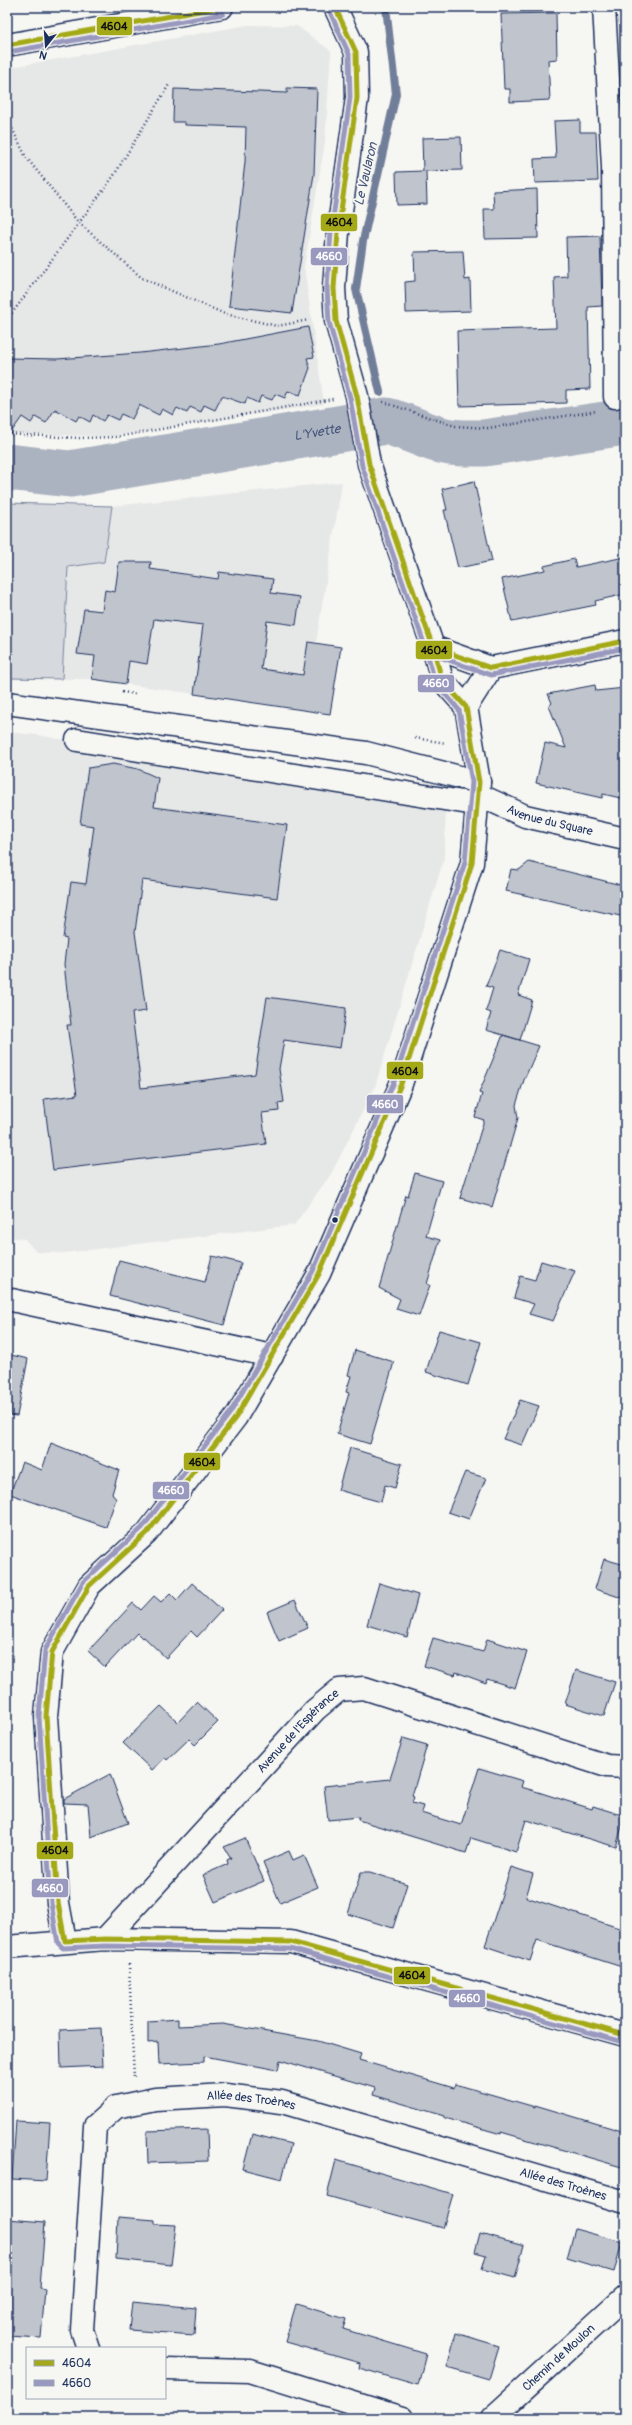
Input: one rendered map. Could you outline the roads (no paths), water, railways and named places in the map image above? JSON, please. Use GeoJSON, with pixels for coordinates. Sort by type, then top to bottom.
{"type":"FeatureCollection","features":[{"type":"Feature","properties":{"kind":"street"},"geometry":{"type":"LineString","coordinates":[[7,44],[222,7]]}},
{"type":"Feature","properties":{"kind":"street"},"geometry":{"type":"LineString","coordinates":[[64,1940],[58,1903],[46,1716],[52,1652],[89,1586],[147,1533],[236,1417],[319,1274],[401,1084],[472,863],[477,793],[466,707],[442,680],[433,647],[369,464],[358,401],[336,321],[334,288],[338,232],[358,98],[356,52],[335,7]]}},
{"type":"Feature","properties":{"kind":"street"},"geometry":{"type":"LineString","coordinates":[[604,7],[619,166],[615,397]]}},
{"type":"Feature","properties":{"kind":"street"},"geometry":{"type":"LineString","coordinates":[[433,647],[491,668],[625,641]]}},
{"type":"Feature","properties":{"kind":"street"},"geometry":{"type":"LineString","coordinates":[[466,707],[491,668]]}},
{"type":"Feature","properties":{"kind":"street"},"geometry":{"type":"LineString","coordinates":[[7,703],[366,753],[477,793]]}},
{"type":"Feature","properties":{"kind":"street"},"geometry":{"type":"LineString","coordinates":[[77,740],[477,793]]}},
{"type":"Feature","properties":{"kind":"street","name":"Avenue du Square"},"geometry":{"type":"LineString","coordinates":[[477,793],[525,816],[625,839]]}},
{"type":"Feature","properties":{"kind":"street"},"geometry":{"type":"LineString","coordinates":[[7,1300],[272,1356]]}},
{"type":"Feature","properties":{"kind":"street","name":"Avenue de l'Espérance"},"geometry":{"type":"LineString","coordinates":[[104,1939],[315,1710],[339,1690],[364,1688],[607,1766],[625,1768]]}},
{"type":"Feature","properties":{"kind":"street"},"geometry":{"type":"LineString","coordinates":[[7,1946],[64,1940],[104,1939],[291,1942],[625,2035]]}},
{"type":"Feature","properties":{"kind":"street","name":"Allée des Troènes"},"geometry":{"type":"LineString","coordinates":[[88,2347],[82,2330],[95,2126],[116,2107],[155,2099],[225,2095],[282,2102],[625,2202]]}},
{"type":"Feature","properties":{"kind":"street","name":"Chemin de Moulon"},"geometry":{"type":"LineString","coordinates":[[492,2418],[607,2316],[625,2297]]}},
{"type":"Feature","properties":{"kind":"street"},"geometry":{"type":"LineString","coordinates":[[166,2369],[250,2371],[402,2418]]}},
{"type":"Feature","properties":{"kind":"waterway","name":"Le Vaularon"},"geometry":{"type":"LineString","coordinates":[[380,392],[356,289],[363,241],[396,94],[386,7]]}},
{"type":"Feature","properties":{"kind":"waterway","name":"L'Yvette"},"geometry":{"type":"LineString","coordinates":[[7,467],[70,474],[386,421],[443,441],[472,443],[484,443],[625,422]]}}]}
